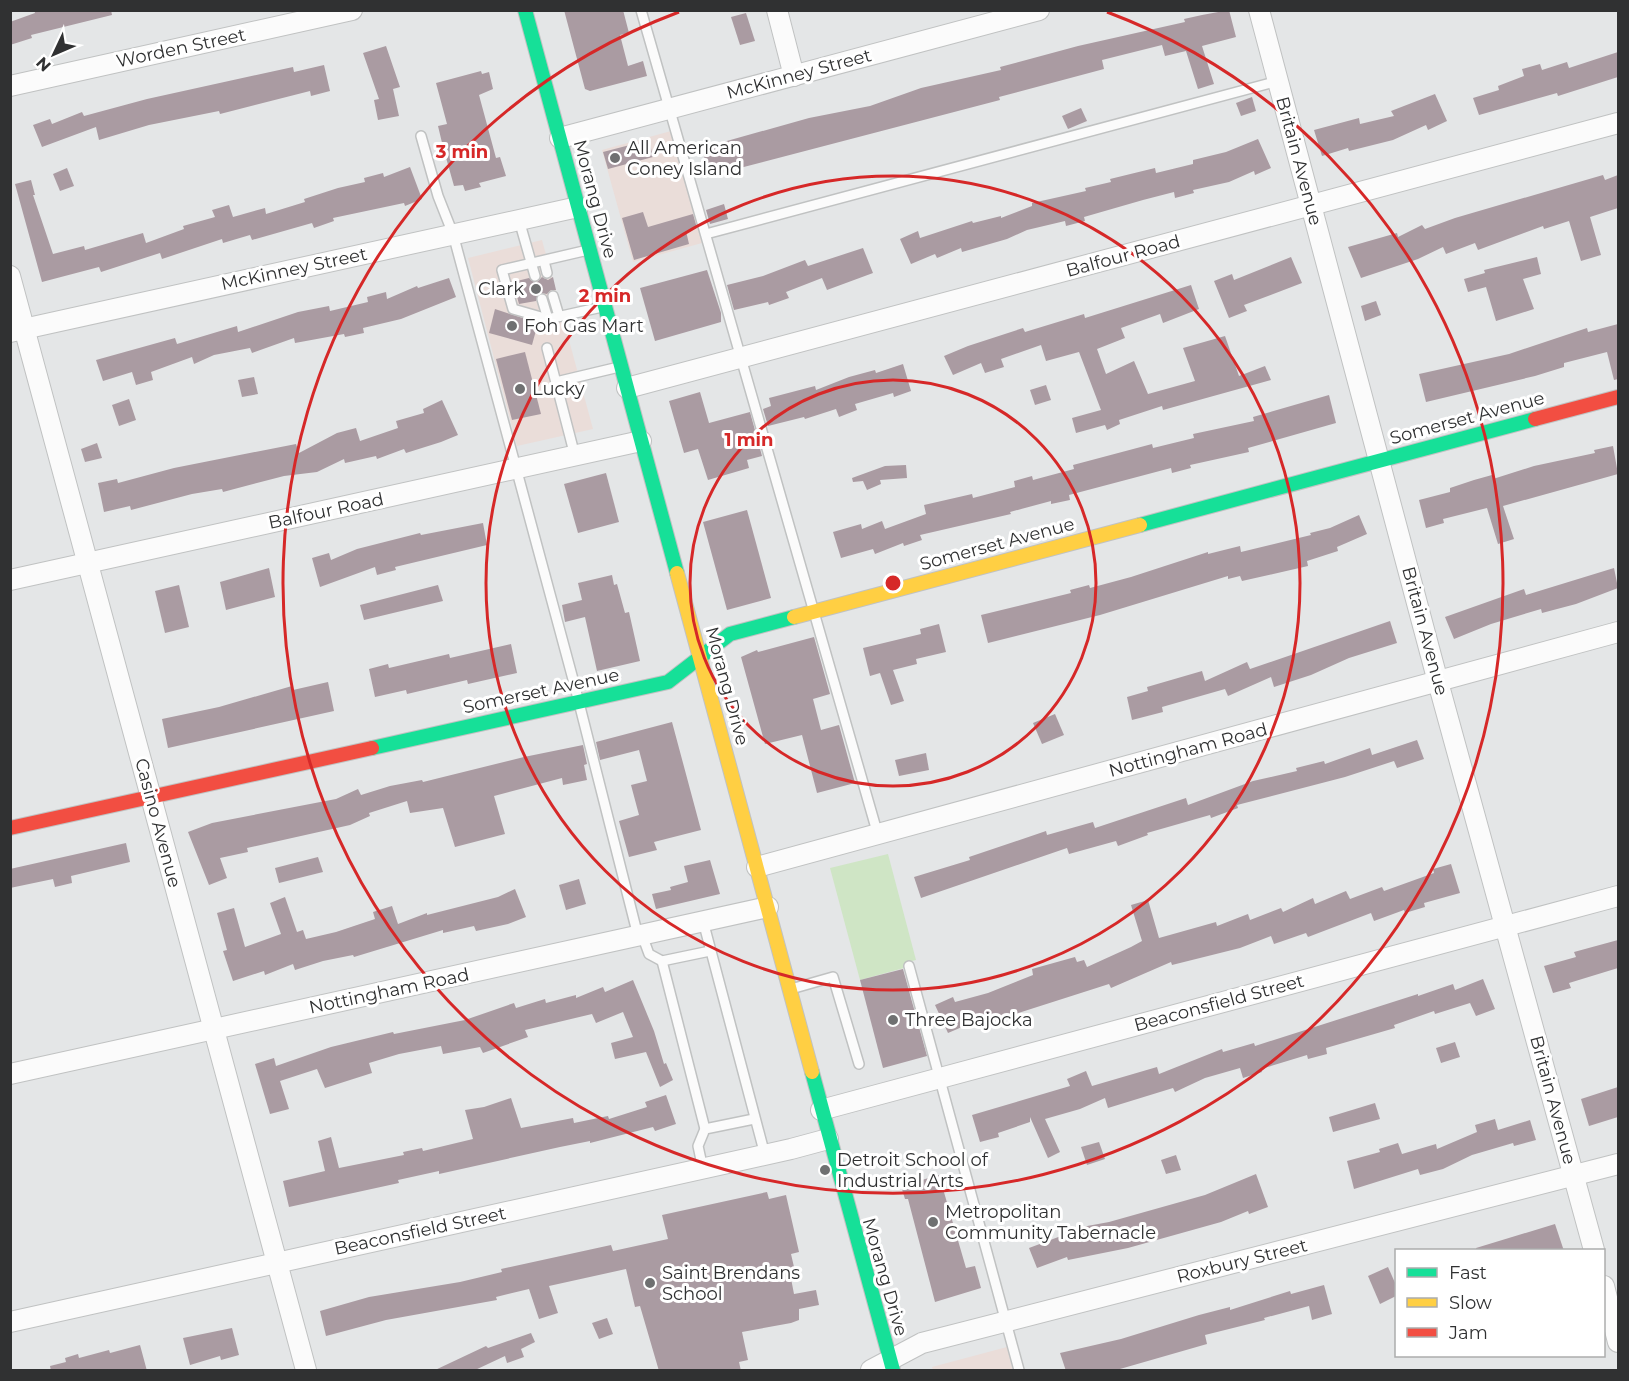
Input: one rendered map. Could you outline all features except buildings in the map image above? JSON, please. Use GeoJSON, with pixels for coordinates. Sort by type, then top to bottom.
{"type":"FeatureCollection","features":[{"type":"Feature","properties":{"kind":"street","name":"Worden Street"},"geometry":{"type":"LineString","coordinates":[[10,86],[352,10]]}},
{"type":"Feature","properties":{"kind":"street","name":"Morang Drive"},"geometry":{"type":"LineString","coordinates":[[525,10],[768,907],[820,1110],[891,1365]]}},
{"type":"Feature","properties":{"kind":"street"},"geometry":{"type":"LineString","coordinates":[[777,10],[794,76]]}},
{"type":"Feature","properties":{"kind":"street","name":"McKinney Street"},"geometry":{"type":"LineString","coordinates":[[560,138],[1018,13],[1039,10]]}},
{"type":"Feature","properties":{"kind":"street","name":"Britain Avenue"},"geometry":{"type":"LineString","coordinates":[[1258,10],[1438,682],[1593,1249]]}},
{"type":"Feature","properties":{"kind":"street","name":"Balfour Road"},"geometry":{"type":"LineString","coordinates":[[627,388],[1618,123]]}},
{"type":"Feature","properties":{"kind":"street","name":"McKinney Street"},"geometry":{"type":"LineString","coordinates":[[18,331],[578,207]]}},
{"type":"Feature","properties":{"kind":"street","name":"Casino Avenue"},"geometry":{"type":"LineString","coordinates":[[10,276],[18,331],[88,563],[306,1371]]}},
{"type":"Feature","properties":{"kind":"street","name":"Somerset Avenue"},"geometry":{"type":"LineString","coordinates":[[10,828],[668,682],[701,659],[730,633],[1618,397]]}},
{"type":"Feature","properties":{"kind":"street","name":"Balfour Road"},"geometry":{"type":"LineString","coordinates":[[10,580],[641,441]]}},
{"type":"Feature","properties":{"kind":"street","name":"Nottingham Road"},"geometry":{"type":"LineString","coordinates":[[757,867],[1618,632]]}},
{"type":"Feature","properties":{"kind":"street","name":"Beaconsfield Street"},"geometry":{"type":"LineString","coordinates":[[820,1110],[1618,896]]}},
{"type":"Feature","properties":{"kind":"street","name":"Nottingham Road"},"geometry":{"type":"LineString","coordinates":[[10,1074],[768,907]]}},
{"type":"Feature","properties":{"kind":"street","name":"Beaconsfield Street"},"geometry":{"type":"LineString","coordinates":[[10,1322],[703,1169],[828,1139]]}},
{"type":"Feature","properties":{"kind":"street","name":"Roxbury Street"},"geometry":{"type":"LineString","coordinates":[[871,1371],[891,1365],[922,1343],[1618,1164]]}},
{"type":"Feature","properties":{"kind":"street"},"geometry":{"type":"LineString","coordinates":[[1605,1290],[1618,1342]]}},
{"type":"Feature","properties":{"kind":"lane"},"geometry":{"type":"LineString","coordinates":[[641,10],[878,835]]}},
{"type":"Feature","properties":{"kind":"lane"},"geometry":{"type":"LineString","coordinates":[[706,234],[1278,81]]}},
{"type":"Feature","properties":{"kind":"lane"},"geometry":{"type":"LineString","coordinates":[[421,136],[438,196],[453,234],[640,936],[649,954],[662,961],[710,951]]}},
{"type":"Feature","properties":{"kind":"lane"},"geometry":{"type":"LineString","coordinates":[[519,220],[535,276]]}},
{"type":"Feature","properties":{"kind":"lane"},"geometry":{"type":"LineString","coordinates":[[590,250],[502,270],[513,309],[548,319],[605,307]]}},
{"type":"Feature","properties":{"kind":"lane"},"geometry":{"type":"LineString","coordinates":[[544,261],[547,273]]}},
{"type":"Feature","properties":{"kind":"lane"},"geometry":{"type":"LineString","coordinates":[[553,296],[559,316]]}},
{"type":"Feature","properties":{"kind":"lane"},"geometry":{"type":"LineString","coordinates":[[542,299],[548,319]]}},
{"type":"Feature","properties":{"kind":"lane"},"geometry":{"type":"LineString","coordinates":[[547,348],[575,456]]}},
{"type":"Feature","properties":{"kind":"lane"},"geometry":{"type":"LineString","coordinates":[[556,382],[621,366]]}},
{"type":"Feature","properties":{"kind":"lane"},"geometry":{"type":"LineString","coordinates":[[703,921],[765,1155]]}},
{"type":"Feature","properties":{"kind":"lane"},"geometry":{"type":"LineString","coordinates":[[662,961],[705,1129],[698,1146],[703,1169]]}},
{"type":"Feature","properties":{"kind":"lane"},"geometry":{"type":"LineString","coordinates":[[909,966],[1019,1371]]}},
{"type":"Feature","properties":{"kind":"lane"},"geometry":{"type":"LineString","coordinates":[[789,990],[833,977],[860,1064]]}},
{"type":"Feature","properties":{"kind":"lane"},"geometry":{"type":"LineString","coordinates":[[705,1129],[754,1119]]}},
{"type":"Feature","properties":{"kind":"shaded area"},"geometry":{"type":"Polygon","coordinates":[[[671,131],[702,243],[633,262],[602,150],[671,131]]]}},
{"type":"Feature","properties":{"kind":"shaded area"},"geometry":{"type":"Polygon","coordinates":[[[542,240],[593,429],[517,446],[468,258],[542,240]]]}},
{"type":"Feature","properties":{"kind":"shaded area"},"geometry":{"type":"Polygon","coordinates":[[[1007,1347],[1013,1370],[933,1370],[932,1367],[1007,1347]]]}},
{"type":"Feature","properties":{"kind":"green space"},"geometry":{"type":"Polygon","coordinates":[[[888,854],[916,960],[904,963],[904,968],[860,980],[830,868],[888,854]]]}},
{"type":"Feature","properties":{"kind":"traffic: fast"},"geometry":{"type":"LineString","coordinates":[[525,10],[677,573]]}},
{"type":"Feature","properties":{"kind":"traffic: fast"},"geometry":{"type":"LineString","coordinates":[[1140,525],[1535,419]]}},
{"type":"Feature","properties":{"kind":"traffic: fast"},"geometry":{"type":"LineString","coordinates":[[372,748],[668,682],[730,634],[794,617]]}},
{"type":"Feature","properties":{"kind":"traffic: fast"},"geometry":{"type":"LineString","coordinates":[[812,1072],[893,1370]]}},
{"type":"Feature","properties":{"kind":"traffic: slow"},"geometry":{"type":"LineString","coordinates":[[794,617],[1140,525]]}},
{"type":"Feature","properties":{"kind":"traffic: slow"},"geometry":{"type":"LineString","coordinates":[[677,573],[812,1072]]}},
{"type":"Feature","properties":{"kind":"traffic: jam"},"geometry":{"type":"LineString","coordinates":[[1535,419],[1618,397]]}},
{"type":"Feature","properties":{"kind":"traffic: jam"},"geometry":{"type":"LineString","coordinates":[[10,828],[372,748]]}},
{"type":"Feature","properties":{"kind":"place","name":"All American Coney Island"},"geometry":{"type":"Point","coordinates":[615,158]}},
{"type":"Feature","properties":{"kind":"place","name":"Clark"},"geometry":{"type":"Point","coordinates":[536,289]}},
{"type":"Feature","properties":{"kind":"place","name":"Foh Gas Mart"},"geometry":{"type":"Point","coordinates":[512,326]}},
{"type":"Feature","properties":{"kind":"place","name":"Lucky"},"geometry":{"type":"Point","coordinates":[520,389]}},
{"type":"Feature","properties":{"kind":"place","name":"Three Bajocka"},"geometry":{"type":"Point","coordinates":[893,1020]}},
{"type":"Feature","properties":{"kind":"place","name":"Detroit School of Industrial Arts"},"geometry":{"type":"Point","coordinates":[825,1170]}},
{"type":"Feature","properties":{"kind":"place","name":"Metropolitan Community Tabernacle"},"geometry":{"type":"Point","coordinates":[933,1222]}},
{"type":"Feature","properties":{"kind":"place","name":"Saint Brendans School"},"geometry":{"type":"Point","coordinates":[650,1283]}}]}
